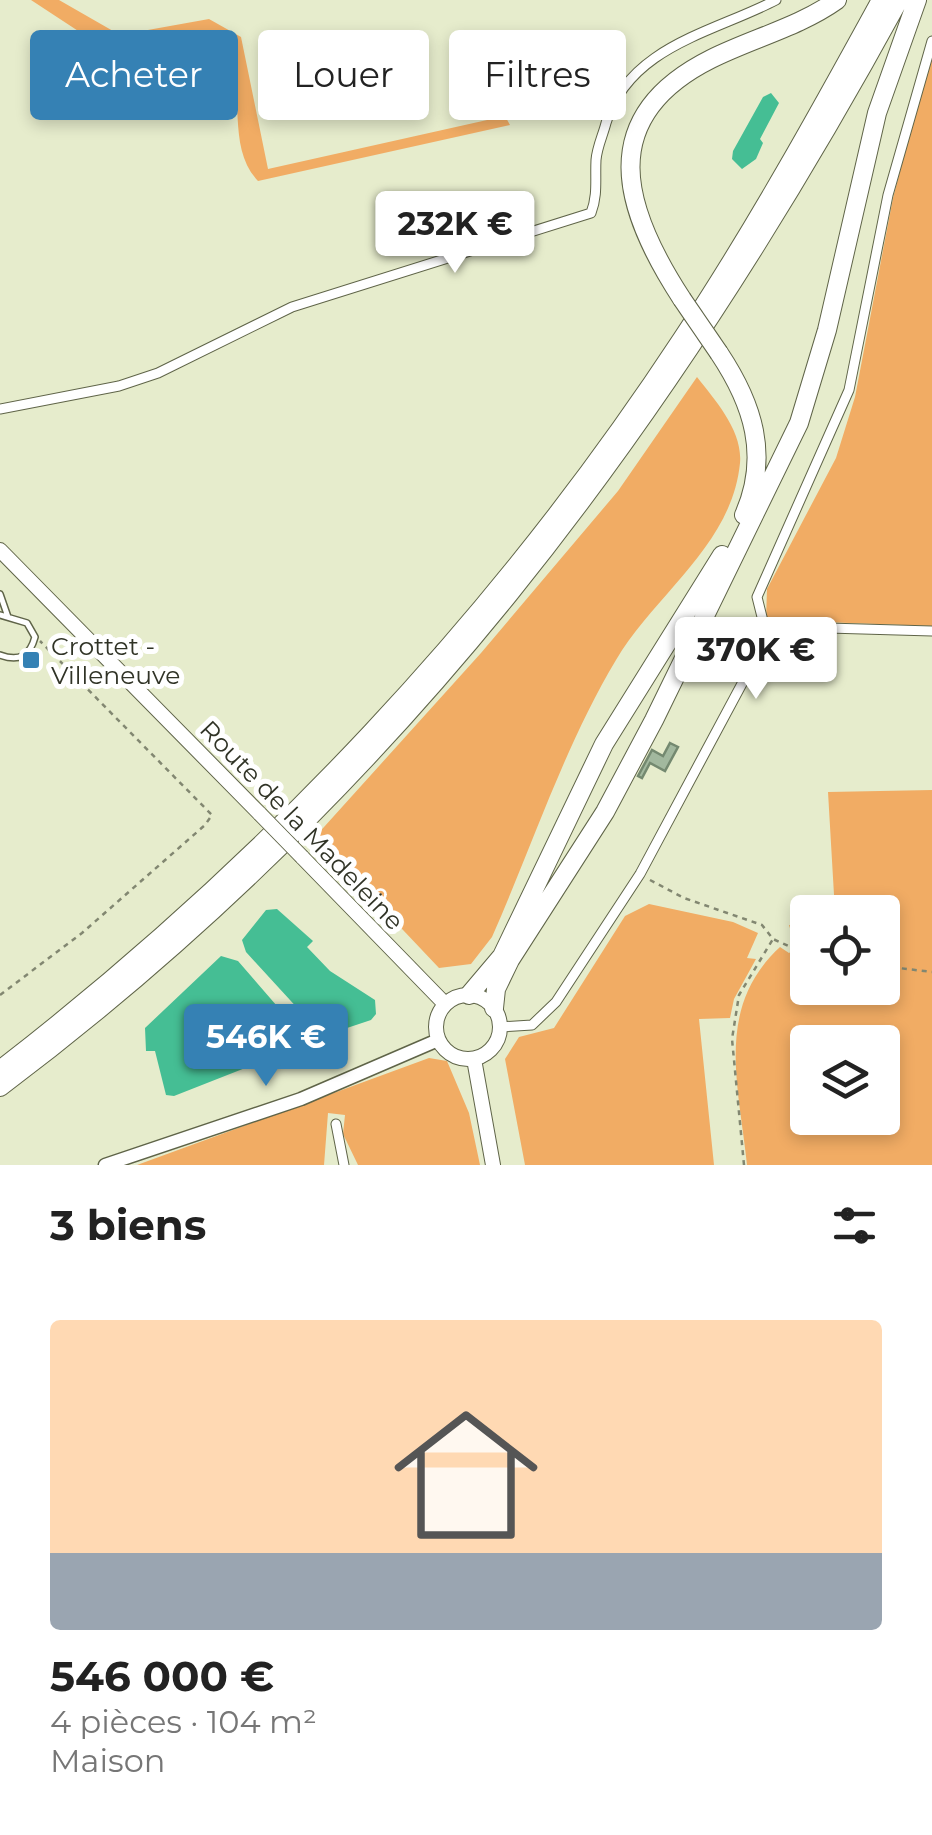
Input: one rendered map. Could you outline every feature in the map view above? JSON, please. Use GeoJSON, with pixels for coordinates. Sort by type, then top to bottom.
{"type":"FeatureCollection","features":[{"type":"Feature","properties":{"kind":"highway"},"geometry":{"type":"LineString","coordinates":[[469,994],[502,956],[604,744],[746,508],[756,478],[758,441],[744,396],[646,242],[633,206],[630,168],[645,118],[670,86],[701,64],[802,21],[837,0]]}},
{"type":"Feature","properties":{"kind":"highway"},"geometry":{"type":"LineString","coordinates":[[0,1070],[134,961],[280,828],[488,600],[590,470],[681,341],[774,190],[881,0]]}},
{"type":"Feature","properties":{"kind":"highway"},"geometry":{"type":"LineString","coordinates":[[0,1087],[136,977],[284,844],[405,717],[514,592],[636,432],[728,295],[899,0]]}},
{"type":"Feature","properties":{"kind":"highway"},"geometry":{"type":"LineString","coordinates":[[498,1017],[496,989],[510,960],[605,812],[784,456],[818,365],[877,114],[917,0]]}},
{"type":"Feature","properties":{"kind":"main road","name":"Route de la Madeleine"},"geometry":{"type":"LineString","coordinates":[[0,550],[445,1004]]}},
{"type":"Feature","properties":{"kind":"main road"},"geometry":{"type":"LineString","coordinates":[[469,994],[498,1017],[493,1048],[474,1059],[457,1057],[438,1040],[436,1021],[445,1004],[469,994]]}},
{"type":"Feature","properties":{"kind":"main road"},"geometry":{"type":"LineString","coordinates":[[105,1165],[300,1099],[438,1040]]}},
{"type":"Feature","properties":{"kind":"main road"},"geometry":{"type":"LineString","coordinates":[[474,1059],[493,1165]]}},
{"type":"Feature","properties":{"kind":"street"},"geometry":{"type":"LineString","coordinates":[[0,409],[145,377],[292,307],[591,213],[596,200],[596,155],[609,114],[636,73],[701,30],[776,0]]}},
{"type":"Feature","properties":{"kind":"street"},"geometry":{"type":"LineString","coordinates":[[767,637],[756,597],[849,390],[888,195],[932,41]]}},
{"type":"Feature","properties":{"kind":"street"},"geometry":{"type":"LineString","coordinates":[[498,1017],[532,1025],[548,1012],[640,874],[767,637],[793,627],[932,631]]}},
{"type":"Feature","properties":{"kind":"street"},"geometry":{"type":"LineString","coordinates":[[336,1124],[344,1165]]}},
{"type":"Feature","properties":{"kind":"lane"},"geometry":{"type":"LineString","coordinates":[[0,594],[8,617]]}},
{"type":"Feature","properties":{"kind":"lane"},"geometry":{"type":"LineString","coordinates":[[0,616],[26,623],[35,636],[29,652],[22,657],[0,655]]}},
{"type":"Feature","properties":{"kind":"path"},"geometry":{"type":"LineString","coordinates":[[0,994],[82,932],[205,826],[212,814],[35,636]]}},
{"type":"Feature","properties":{"kind":"path"},"geometry":{"type":"LineString","coordinates":[[640,874],[684,898],[762,924],[773,939],[790,947]]}},
{"type":"Feature","properties":{"kind":"path"},"geometry":{"type":"LineString","coordinates":[[744,1165],[732,1039],[739,995],[773,939]]}},
{"type":"Feature","properties":{"kind":"path"},"geometry":{"type":"LineString","coordinates":[[900,968],[932,972]]}},
{"type":"Feature","properties":{"kind":"shaded area"},"geometry":{"type":"Polygon","coordinates":[[[31,0],[59,0],[111,30],[77,30],[31,0]]]}},
{"type":"Feature","properties":{"kind":"shaded area"},"geometry":{"type":"Polygon","coordinates":[[[209,19],[229,30],[148,30],[209,19]]]}},
{"type":"Feature","properties":{"kind":"shaded area"},"geometry":{"type":"Polygon","coordinates":[[[238,35],[268,169],[487,120],[507,120],[510,125],[258,181],[248,167],[239,136],[238,35]]]}},
{"type":"Feature","properties":{"kind":"shaded area"},"geometry":{"type":"Polygon","coordinates":[[[932,49],[932,626],[766,620],[767,589],[836,458],[855,397],[893,198],[932,49]]]}},
{"type":"Feature","properties":{"kind":"shaded area"},"geometry":{"type":"Polygon","coordinates":[[[771,93],[779,103],[760,139],[763,143],[756,159],[742,169],[732,159],[733,151],[763,97],[771,93]]]}},
{"type":"Feature","properties":{"kind":"shaded area"},"geometry":{"type":"Polygon","coordinates":[[[697,377],[726,417],[740,451],[734,492],[723,519],[708,544],[632,636],[597,693],[492,937],[471,964],[439,968],[315,837],[481,653],[618,491],[697,377]]]}},
{"type":"Feature","properties":{"kind":"shaded area"},"geometry":{"type":"Polygon","coordinates":[[[932,790],[932,1165],[747,1165],[737,1077],[738,1022],[759,971],[780,947],[790,952],[790,1005],[900,1005],[900,895],[834,895],[828,792],[932,790]]]}},
{"type":"Feature","properties":{"kind":"shaded area"},"geometry":{"type":"Polygon","coordinates":[[[649,904],[733,922],[758,933],[747,958],[756,959],[734,999],[730,1018],[699,1019],[714,1165],[525,1165],[505,1059],[519,1037],[554,1028],[625,916],[649,904]]]}},
{"type":"Feature","properties":{"kind":"shaded area"},"geometry":{"type":"Polygon","coordinates":[[[277,909],[313,941],[307,947],[330,971],[375,1000],[376,1014],[371,1020],[323,1036],[246,952],[242,940],[266,910],[277,909]]]}},
{"type":"Feature","properties":{"kind":"shaded area"},"geometry":{"type":"Polygon","coordinates":[[[221,956],[238,961],[309,1043],[174,1096],[166,1095],[155,1051],[146,1051],[145,1028],[221,956]]]}},
{"type":"Feature","properties":{"kind":"shaded area"},"geometry":{"type":"Polygon","coordinates":[[[429,1058],[447,1061],[469,1113],[480,1165],[358,1165],[343,1134],[345,1115],[328,1113],[324,1165],[137,1165],[429,1058]]]}},
{"type":"Feature","properties":{"kind":"building"},"geometry":{"type":"Polygon","coordinates":[[[670,743],[678,747],[665,771],[650,763],[642,778],[638,776],[652,750],[663,756],[670,743]]]}},
{"type":"Feature","properties":{"kind":"place","name":"Crottet - Villeneuve"},"geometry":{"type":"Point","coordinates":[31,660]}}]}
